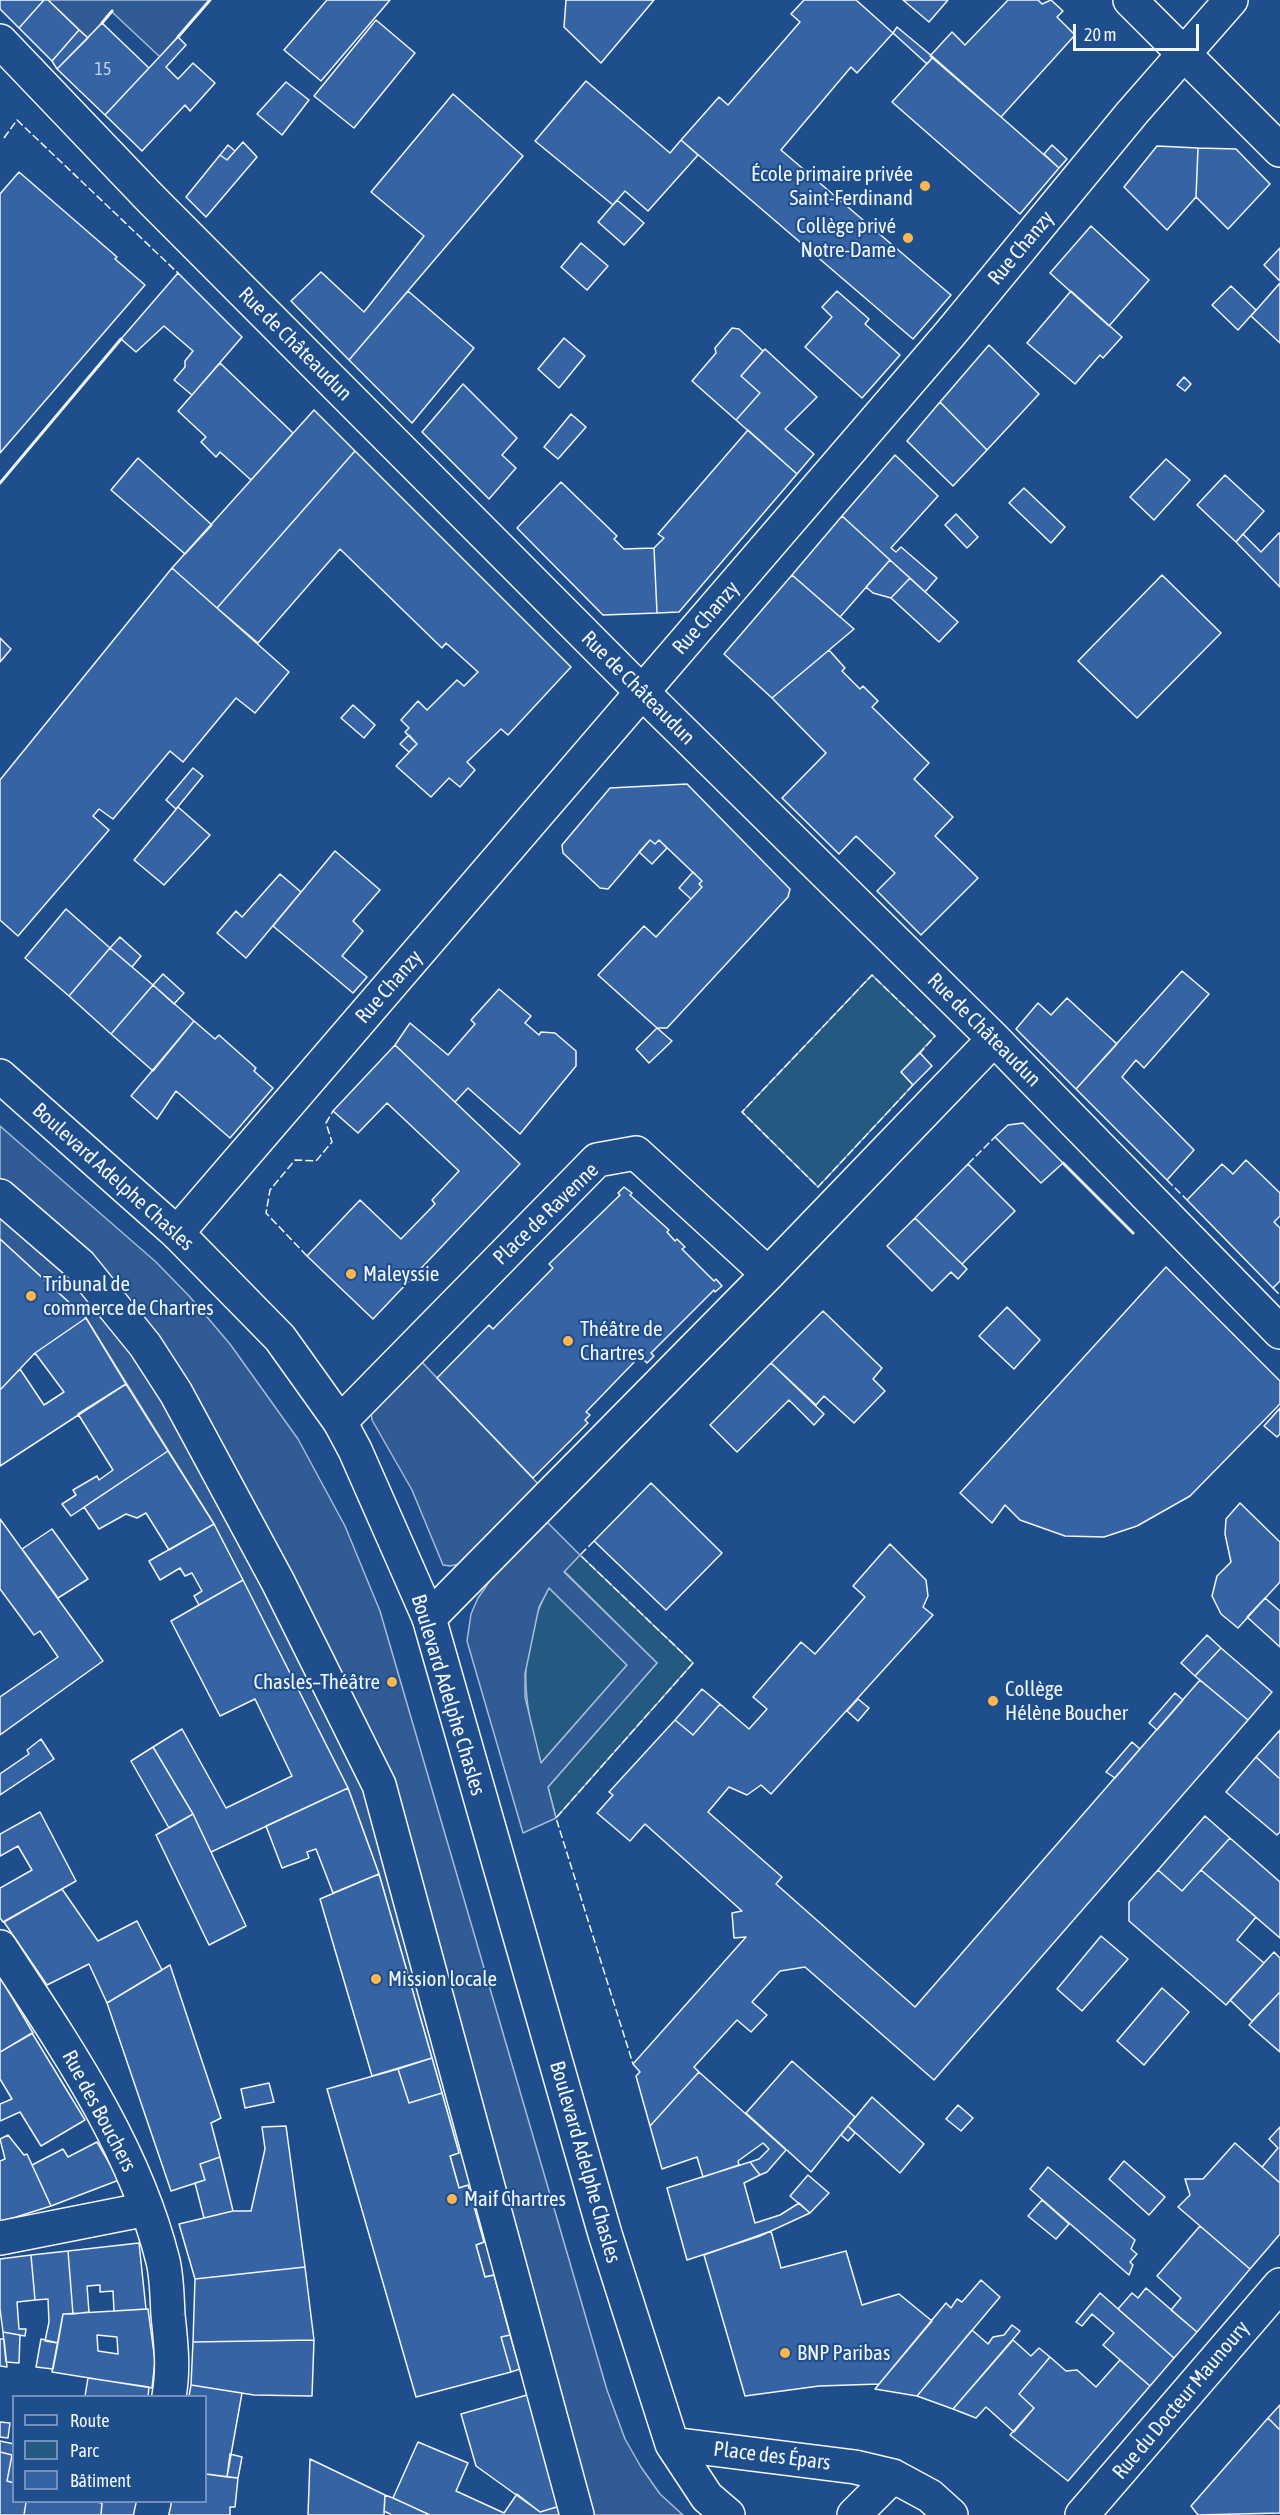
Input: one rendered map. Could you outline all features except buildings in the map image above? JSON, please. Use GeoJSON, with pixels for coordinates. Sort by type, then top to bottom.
{"type":"FeatureCollection","features":[{"type":"Feature","properties":{"kind":"street"},"geometry":{"type":"LineString","coordinates":[[1130,0],[1280,150]]}},
{"type":"Feature","properties":{"kind":"street","name":"Rue Chanzy"},"geometry":{"type":"LineString","coordinates":[[177,1233],[642,692],[1231,0]]}},
{"type":"Feature","properties":{"kind":"street","name":"Rue de Châteaudun"},"geometry":{"type":"LineString","coordinates":[[0,41],[151,199],[642,692],[994,1040],[1280,1332]]}},
{"type":"Feature","properties":{"kind":"street"},"geometry":{"type":"LineString","coordinates":[[429,1618],[768,1274],[994,1040]]}},
{"type":"Feature","properties":{"kind":"street","name":"Boulevard Adelphe Chasles"},"geometry":{"type":"LineString","coordinates":[[0,1076],[177,1233],[280,1338],[340,1422],[429,1618],[605,2234],[672,2444]]}},
{"type":"Feature","properties":{"kind":"street","name":"Place de Ravenne"},"geometry":{"type":"LineString","coordinates":[[340,1422],[597,1160],[636,1153],[768,1274]]}},
{"type":"Feature","properties":{"kind":"street"},"geometry":{"type":"LineString","coordinates":[[0,1196],[80,1265],[145,1345],[170,1383],[278,1582],[380,1785],[576,2515]]}},
{"type":"Feature","properties":{"kind":"street","name":"Rue des Bouchers"},"geometry":{"type":"LineString","coordinates":[[0,1947],[62,2042],[121,2144],[147,2209],[164,2263],[174,2370],[170,2395]]}},
{"type":"Feature","properties":{"kind":"street"},"geometry":{"type":"LineString","coordinates":[[0,2238],[147,2209]]}},
{"type":"Feature","properties":{"kind":"street","name":"Rue du Docteur Maunoury"},"geometry":{"type":"LineString","coordinates":[[1082,2515],[1280,2285]]}},
{"type":"Feature","properties":{"kind":"street","name":"Place des Épars"},"geometry":{"type":"LineString","coordinates":[[672,2444],[855,2467],[893,2476],[930,2496],[951,2515]]}},
{"type":"Feature","properties":{"kind":"street","name":"Place des Épars"},"geometry":{"type":"LineString","coordinates":[[672,2444],[708,2497],[728,2515]]}},
{"type":"Feature","properties":{"kind":"street"},"geometry":{"type":"LineString","coordinates":[[854,2515],[893,2476]]}},
{"type":"Feature","properties":{"kind":"green space"},"geometry":{"type":"Polygon","coordinates":[[[872,975],[935,1036],[901,1072],[913,1085],[818,1187],[742,1112],[872,975]]]}},
{"type":"Feature","properties":{"kind":"green space"},"geometry":{"type":"Polygon","coordinates":[[[580,1555],[693,1663],[556,1818],[548,1787],[657,1663],[564,1571],[580,1555]]]}},
{"type":"Feature","properties":{"kind":"green space"},"geometry":{"type":"Polygon","coordinates":[[[549,1588],[627,1665],[540,1764],[527,1696],[527,1653],[538,1610],[549,1588]]]}},
{"type":"Feature","properties":{"kind":"shaded area"},"geometry":{"type":"Polygon","coordinates":[[[48,0],[210,0],[160,57],[112,12],[88,38],[48,0]]]}},
{"type":"Feature","properties":{"kind":"shaded area"},"geometry":{"type":"Polygon","coordinates":[[[0,1126],[156,1262],[190,1297],[230,1344],[298,1439],[345,1526],[380,1611],[607,2390],[625,2439],[641,2467],[660,2494],[683,2515],[563,2515],[494,2275],[485,2277],[476,2245],[484,2242],[468,2186],[459,2188],[450,2156],[459,2152],[379,1874],[348,1788],[214,1524],[86,1318],[0,1239],[0,1126]]]}},
{"type":"Feature","properties":{"kind":"shaded area"},"geometry":{"type":"Polygon","coordinates":[[[419,1359],[541,1487],[459,1564],[450,1566],[443,1565],[412,1490],[372,1420],[371,1413],[419,1359]]]}},
{"type":"Feature","properties":{"kind":"shaded area"},"geometry":{"type":"Polygon","coordinates":[[[546,1521],[580,1555],[564,1572],[657,1663],[548,1787],[556,1818],[523,1833],[467,1641],[471,1614],[489,1582],[546,1521]],[[549,1588],[539,1607],[525,1674],[525,1697],[541,1763],[627,1665],[549,1588]]]}},
{"type":"Feature","properties":{"kind":"fence"},"geometry":{"type":"LineString","coordinates":[[4,138],[17,120],[178,273]]}},
{"type":"Feature","properties":{"kind":"fence"},"geometry":{"type":"LineString","coordinates":[[913,1085],[818,1187],[742,1112],[872,975],[935,1036],[920,1053]]}},
{"type":"Feature","properties":{"kind":"fence"},"geometry":{"type":"LineString","coordinates":[[307,1256],[266,1213],[270,1190],[295,1160],[316,1161],[332,1142],[326,1123],[333,1111]]}},
{"type":"Feature","properties":{"kind":"fence"},"geometry":{"type":"LineString","coordinates":[[968,1164],[995,1137]]}},
{"type":"Feature","properties":{"kind":"fence"},"geometry":{"type":"LineString","coordinates":[[1167,1180],[1187,1200]]}},
{"type":"Feature","properties":{"kind":"fence"},"geometry":{"type":"LineString","coordinates":[[1273,1288],[1280,1295]]}},
{"type":"Feature","properties":{"kind":"fence"},"geometry":{"type":"LineString","coordinates":[[594,1541],[580,1555],[693,1663],[556,1818],[633,2064]]}},
{"type":"Feature","properties":{"kind":"wall"},"geometry":{"type":"LineString","coordinates":[[178,37],[210,0]]}},
{"type":"Feature","properties":{"kind":"wall"},"geometry":{"type":"LineString","coordinates":[[102,23],[112,11]]}},
{"type":"Feature","properties":{"kind":"wall"},"geometry":{"type":"LineString","coordinates":[[0,483],[121,339]]}},
{"type":"Feature","properties":{"kind":"wall"},"geometry":{"type":"LineString","coordinates":[[1063,1163],[1133,1233]]}},
{"type":"Feature","properties":{"kind":"place","name":"École primaire privée Saint-Ferdinand"},"geometry":{"type":"Point","coordinates":[925,186]}},
{"type":"Feature","properties":{"kind":"place","name":"Collège privé Notre-Dame"},"geometry":{"type":"Point","coordinates":[908,238]}},
{"type":"Feature","properties":{"kind":"place","name":"Maleyssie"},"geometry":{"type":"Point","coordinates":[351,1274]}},
{"type":"Feature","properties":{"kind":"place","name":"Tribunal de commerce de Chartres"},"geometry":{"type":"Point","coordinates":[31,1296]}},
{"type":"Feature","properties":{"kind":"place","name":"Théâtre de Chartres"},"geometry":{"type":"Point","coordinates":[568,1341]}},
{"type":"Feature","properties":{"kind":"place","name":"Chasles–Théâtre"},"geometry":{"type":"Point","coordinates":[392,1682]}},
{"type":"Feature","properties":{"kind":"place","name":"Collège Hélène Boucher"},"geometry":{"type":"Point","coordinates":[993,1701]}},
{"type":"Feature","properties":{"kind":"place","name":"Mission locale"},"geometry":{"type":"Point","coordinates":[376,1979]}},
{"type":"Feature","properties":{"kind":"place","name":"Maif Chartres"},"geometry":{"type":"Point","coordinates":[452,2199]}},
{"type":"Feature","properties":{"kind":"place","name":"BNP Paribas"},"geometry":{"type":"Point","coordinates":[785,2353]}}]}
